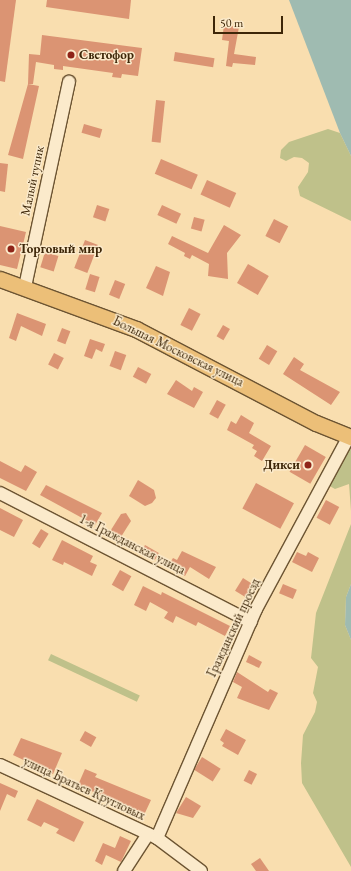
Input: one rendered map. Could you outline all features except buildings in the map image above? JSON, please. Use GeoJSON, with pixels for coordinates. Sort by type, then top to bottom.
{"type":"FeatureCollection","features":[{"type":"Feature","properties":{"kind":"main road","name":"Большая Московская улица"},"geometry":{"type":"LineString","coordinates":[[0,279],[136,329],[316,423],[350,437]]}},
{"type":"Feature","properties":{"kind":"street","name":"Малый тупик"},"geometry":{"type":"LineString","coordinates":[[25,287],[69,82]]}},
{"type":"Feature","properties":{"kind":"street","name":"Гражданский проезд"},"geometry":{"type":"LineString","coordinates":[[124,871],[152,836],[251,622],[350,437]]}},
{"type":"Feature","properties":{"kind":"street","name":"1-я Гражданская улица"},"geometry":{"type":"LineString","coordinates":[[0,493],[251,622]]}},
{"type":"Feature","properties":{"kind":"street","name":"улица Братьев Кругловых"},"geometry":{"type":"LineString","coordinates":[[0,765],[152,836],[201,871]]}},
{"type":"Feature","properties":{"kind":"green space"},"geometry":{"type":"Polygon","coordinates":[[[328,129],[340,133],[351,156],[351,221],[300,196],[298,187],[308,172],[309,163],[302,158],[294,157],[286,161],[280,158],[281,150],[289,142],[328,129]]]}},
{"type":"Feature","properties":{"kind":"green space"},"geometry":{"type":"Polygon","coordinates":[[[351,449],[351,511],[349,484],[335,489],[326,484],[345,450],[351,449]]]}},
{"type":"Feature","properties":{"kind":"green space"},"geometry":{"type":"Polygon","coordinates":[[[351,524],[351,584],[346,597],[345,625],[351,640],[351,867],[302,783],[301,763],[303,735],[315,712],[317,702],[313,693],[318,667],[311,658],[316,613],[351,524]]]}},
{"type":"Feature","properties":{"kind":"green space"},"geometry":{"type":"Polygon","coordinates":[[[51,654],[140,695],[137,702],[48,660],[51,654]]]}},
{"type":"Feature","properties":{"kind":"water"},"geometry":{"type":"Polygon","coordinates":[[[289,0],[351,0],[351,156],[340,133],[289,0]]]}},
{"type":"Feature","properties":{"kind":"water"},"geometry":{"type":"Polygon","coordinates":[[[351,584],[351,640],[345,625],[346,597],[351,584]]]}},
{"type":"Feature","properties":{"kind":"place","name":"Светофор"},"geometry":{"type":"Point","coordinates":[71,55]}},
{"type":"Feature","properties":{"kind":"place","name":"Торговый мир"},"geometry":{"type":"Point","coordinates":[11,249]}},
{"type":"Feature","properties":{"kind":"place","name":"Дикси"},"geometry":{"type":"Point","coordinates":[308,465]}}]}
